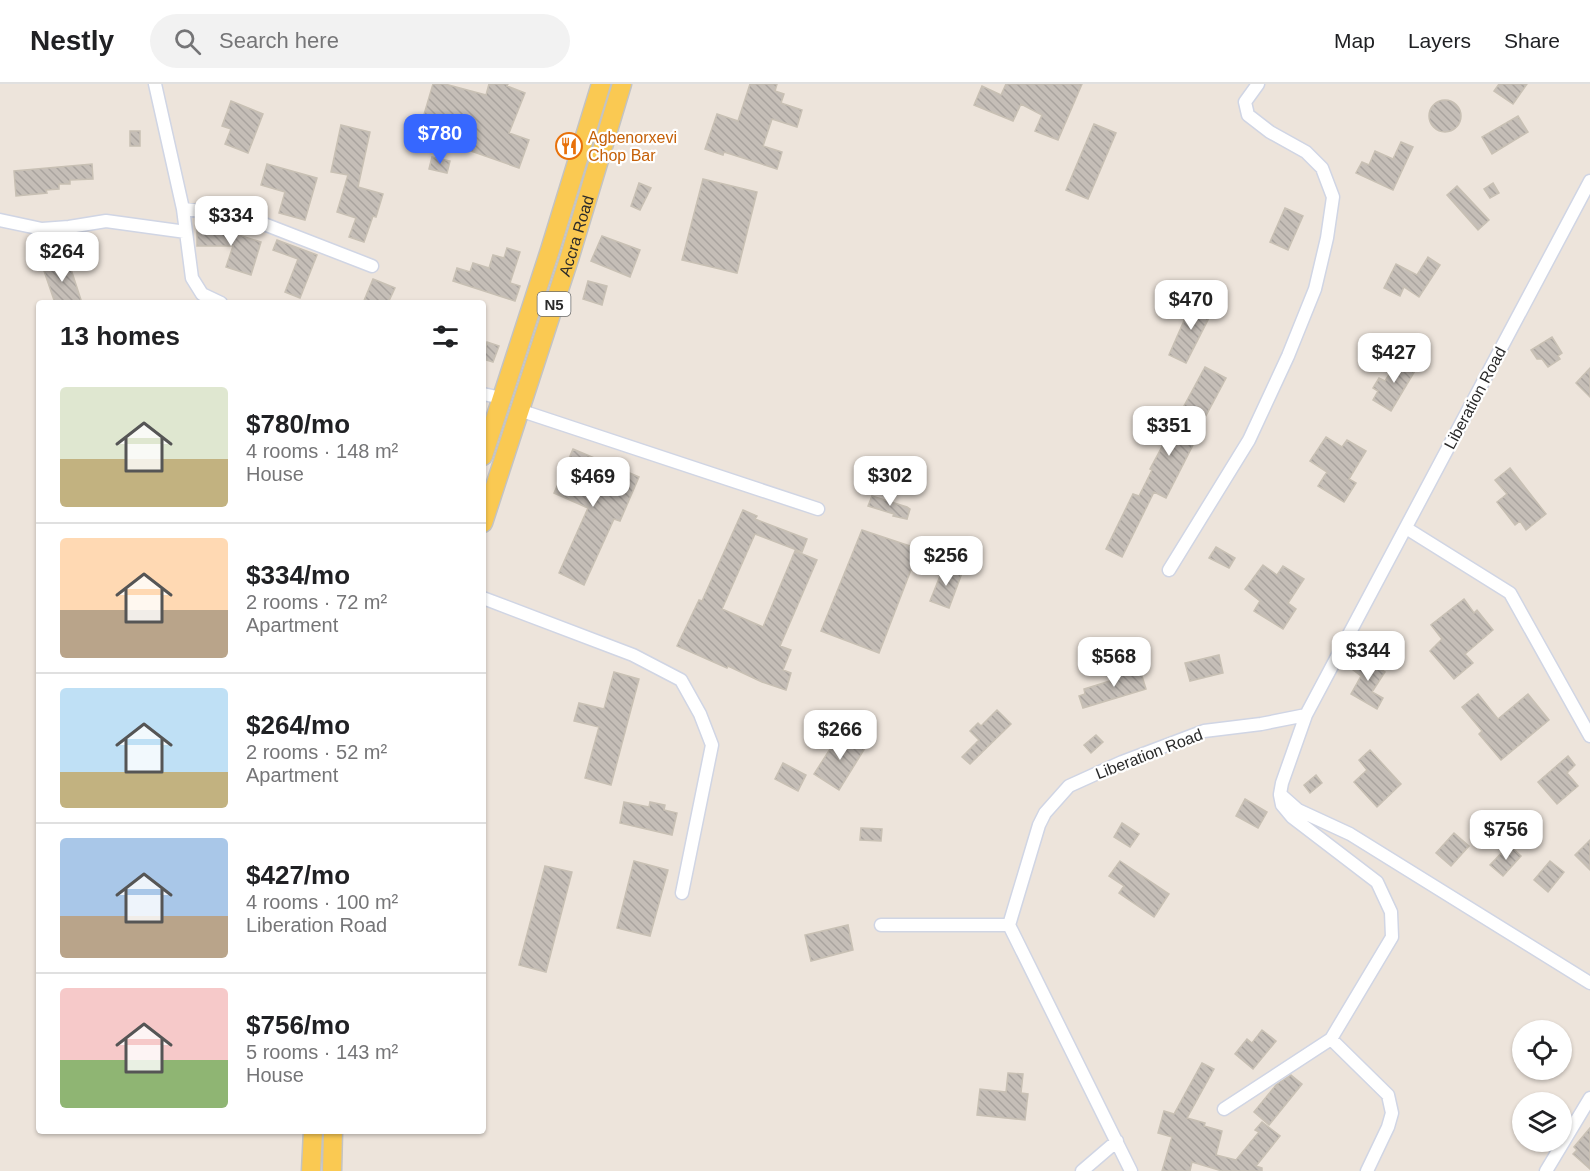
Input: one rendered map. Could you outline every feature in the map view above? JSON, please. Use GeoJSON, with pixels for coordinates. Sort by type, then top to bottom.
{"type":"FeatureCollection","features":[{"type":"Feature","properties":{"kind":"main road","name":"Accra Road"},"geometry":{"type":"LineString","coordinates":[[486,447],[601,84]]}},
{"type":"Feature","properties":{"kind":"main road","name":"Accra Road"},"geometry":{"type":"LineString","coordinates":[[486,514],[570,256],[622,84]]}},
{"type":"Feature","properties":{"kind":"main road"},"geometry":{"type":"LineString","coordinates":[[311,1171],[313,1134]]}},
{"type":"Feature","properties":{"kind":"main road"},"geometry":{"type":"LineString","coordinates":[[332,1171],[333,1134]]}},
{"type":"Feature","properties":{"kind":"street"},"geometry":{"type":"LineString","coordinates":[[155,84],[183,209],[192,278],[202,294],[215,300]]}},
{"type":"Feature","properties":{"kind":"street"},"geometry":{"type":"LineString","coordinates":[[1169,570],[1249,440],[1288,356],[1315,289],[1327,238],[1333,197],[1322,168],[1306,152],[1270,132],[1248,115],[1245,102],[1258,84]]}},
{"type":"Feature","properties":{"kind":"street","name":"Liberation Road"},"geometry":{"type":"LineString","coordinates":[[1009,925],[1039,825],[1045,813],[1069,786],[1122,762],[1204,731],[1261,724],[1306,715],[1590,181]]}},
{"type":"Feature","properties":{"kind":"street"},"geometry":{"type":"LineString","coordinates":[[183,209],[246,218],[372,266]]}},
{"type":"Feature","properties":{"kind":"street"},"geometry":{"type":"LineString","coordinates":[[0,220],[42,229],[106,220],[186,232]]}},
{"type":"Feature","properties":{"kind":"street"},"geometry":{"type":"LineString","coordinates":[[486,395],[502,398]]}},
{"type":"Feature","properties":{"kind":"street"},"geometry":{"type":"LineString","coordinates":[[519,410],[818,509]]}},
{"type":"Feature","properties":{"kind":"street"},"geometry":{"type":"LineString","coordinates":[[1406,528],[1510,593],[1590,736]]}},
{"type":"Feature","properties":{"kind":"street"},"geometry":{"type":"LineString","coordinates":[[486,599],[633,655],[681,680],[700,714],[712,745],[681,892]]}},
{"type":"Feature","properties":{"kind":"street"},"geometry":{"type":"LineString","coordinates":[[1224,1109],[1331,1039],[1392,937],[1391,912],[1377,882],[1292,817],[1282,806],[1280,794],[1282,783],[1306,715]]}},
{"type":"Feature","properties":{"kind":"street"},"geometry":{"type":"LineString","coordinates":[[1280,794],[1298,810],[1350,834],[1590,983]]}},
{"type":"Feature","properties":{"kind":"street"},"geometry":{"type":"LineString","coordinates":[[881,925],[1009,925],[1131,1171]]}},
{"type":"Feature","properties":{"kind":"street"},"geometry":{"type":"LineString","coordinates":[[1331,1039],[1388,1095],[1392,1113],[1388,1127],[1367,1171]]}},
{"type":"Feature","properties":{"kind":"street"},"geometry":{"type":"LineString","coordinates":[[1546,1171],[1590,1098]]}},
{"type":"Feature","properties":{"kind":"street"},"geometry":{"type":"LineString","coordinates":[[1082,1171],[1117,1141]]}},
{"type":"Feature","properties":{"kind":"building"},"geometry":{"type":"Polygon","coordinates":[[[433,84],[445,84],[486,95],[489,84],[508,84],[507,86],[525,93],[509,133],[529,140],[519,168],[471,151],[475,142],[420,128],[433,84]]]}},
{"type":"Feature","properties":{"kind":"building"},"geometry":{"type":"Polygon","coordinates":[[[750,84],[777,84],[775,91],[784,94],[781,103],[802,110],[797,127],[772,119],[763,146],[782,152],[777,169],[724,152],[723,155],[705,149],[717,114],[738,121],[750,84]]]}},
{"type":"Feature","properties":{"kind":"building"},"geometry":{"type":"Polygon","coordinates":[[[1006,84],[1082,84],[1058,140],[1035,131],[1042,115],[1021,104],[1013,121],[974,105],[982,86],[1001,95],[1006,84]]]}},
{"type":"Feature","properties":{"kind":"building"},"geometry":{"type":"Polygon","coordinates":[[[1499,84],[1527,84],[1513,104],[1494,91],[1499,84]]]}},
{"type":"Feature","properties":{"kind":"building"},"geometry":{"type":"Polygon","coordinates":[[[1445,100],[1457,104],[1461,116],[1457,128],[1445,132],[1433,128],[1429,116],[1433,104],[1445,100]]]}},
{"type":"Feature","properties":{"kind":"building"},"geometry":{"type":"Polygon","coordinates":[[[231,101],[263,114],[248,153],[225,144],[231,129],[222,126],[231,101]]]}},
{"type":"Feature","properties":{"kind":"building"},"geometry":{"type":"Polygon","coordinates":[[[1518,116],[1528,132],[1492,154],[1482,137],[1518,116]]]}},
{"type":"Feature","properties":{"kind":"building"},"geometry":{"type":"Polygon","coordinates":[[[1094,124],[1116,133],[1088,199],[1066,190],[1094,124]]]}},
{"type":"Feature","properties":{"kind":"building"},"geometry":{"type":"Polygon","coordinates":[[[341,125],[370,132],[358,187],[383,194],[376,217],[373,216],[364,242],[349,237],[356,218],[337,212],[348,175],[331,172],[341,125]]]}},
{"type":"Feature","properties":{"kind":"building"},"geometry":{"type":"Polygon","coordinates":[[[130,131],[140,131],[140,146],[130,146],[130,131]]]}},
{"type":"Feature","properties":{"kind":"building"},"geometry":{"type":"Polygon","coordinates":[[[1401,142],[1413,147],[1393,190],[1356,173],[1362,162],[1369,165],[1375,151],[1393,159],[1401,142]]]}},
{"type":"Feature","properties":{"kind":"building"},"geometry":{"type":"Polygon","coordinates":[[[432,157],[450,161],[447,173],[429,169],[432,157]]]}},
{"type":"Feature","properties":{"kind":"building"},"geometry":{"type":"Polygon","coordinates":[[[92,164],[93,179],[70,180],[70,184],[59,184],[59,189],[46,190],[47,193],[16,196],[14,171],[92,164]]]}},
{"type":"Feature","properties":{"kind":"building"},"geometry":{"type":"Polygon","coordinates":[[[267,164],[317,178],[305,220],[279,213],[285,192],[261,185],[267,164]]]}},
{"type":"Feature","properties":{"kind":"building"},"geometry":{"type":"Polygon","coordinates":[[[703,179],[757,192],[737,273],[682,260],[703,179]]]}},
{"type":"Feature","properties":{"kind":"building"},"geometry":{"type":"Polygon","coordinates":[[[639,183],[651,188],[640,210],[631,206],[639,183]]]}},
{"type":"Feature","properties":{"kind":"building"},"geometry":{"type":"Polygon","coordinates":[[[1493,183],[1499,193],[1490,198],[1484,189],[1493,183]]]}},
{"type":"Feature","properties":{"kind":"building"},"geometry":{"type":"Polygon","coordinates":[[[1457,186],[1489,220],[1478,230],[1447,195],[1457,186]]]}},
{"type":"Feature","properties":{"kind":"building"},"geometry":{"type":"Polygon","coordinates":[[[1285,208],[1303,216],[1288,250],[1270,242],[1285,208]]]}},
{"type":"Feature","properties":{"kind":"building"},"geometry":{"type":"Polygon","coordinates":[[[197,227],[223,228],[223,230],[261,242],[251,275],[226,267],[233,246],[197,246],[197,227]]]}},
{"type":"Feature","properties":{"kind":"building"},"geometry":{"type":"Polygon","coordinates":[[[602,236],[640,250],[630,277],[591,261],[602,236]]]}},
{"type":"Feature","properties":{"kind":"building"},"geometry":{"type":"Polygon","coordinates":[[[277,240],[317,255],[300,298],[285,292],[298,259],[273,250],[277,240]]]}},
{"type":"Feature","properties":{"kind":"building"},"geometry":{"type":"Polygon","coordinates":[[[507,248],[520,252],[510,283],[520,286],[515,301],[453,281],[457,268],[470,272],[473,263],[489,268],[493,255],[504,258],[507,248]]]}},
{"type":"Feature","properties":{"kind":"building"},"geometry":{"type":"Polygon","coordinates":[[[1428,257],[1440,265],[1419,297],[1404,287],[1400,296],[1384,288],[1396,264],[1417,275],[1428,257]]]}},
{"type":"Feature","properties":{"kind":"building"},"geometry":{"type":"Polygon","coordinates":[[[68,260],[81,300],[54,300],[43,268],[68,260]]]}},
{"type":"Feature","properties":{"kind":"building"},"geometry":{"type":"Polygon","coordinates":[[[373,279],[395,288],[389,300],[364,300],[373,279]]]}},
{"type":"Feature","properties":{"kind":"building"},"geometry":{"type":"Polygon","coordinates":[[[588,281],[607,286],[602,305],[583,299],[588,281]]]}},
{"type":"Feature","properties":{"kind":"building"},"geometry":{"type":"Polygon","coordinates":[[[1198,300],[1214,308],[1186,363],[1169,355],[1187,314],[1190,315],[1198,300]]]}},
{"type":"Feature","properties":{"kind":"building"},"geometry":{"type":"Polygon","coordinates":[[[1552,337],[1562,353],[1558,356],[1560,359],[1548,367],[1542,359],[1537,359],[1531,350],[1552,337]]]}},
{"type":"Feature","properties":{"kind":"building"},"geometry":{"type":"Polygon","coordinates":[[[487,342],[499,346],[493,362],[486,360],[487,342]]]}},
{"type":"Feature","properties":{"kind":"building"},"geometry":{"type":"Polygon","coordinates":[[[1407,357],[1419,364],[1391,411],[1373,400],[1378,391],[1373,388],[1379,378],[1385,381],[1394,367],[1399,370],[1407,357]]]}},
{"type":"Feature","properties":{"kind":"building"},"geometry":{"type":"Polygon","coordinates":[[[1205,367],[1226,378],[1166,498],[1154,492],[1122,557],[1106,549],[1133,494],[1139,496],[1152,470],[1150,469],[1205,367]]]}},
{"type":"Feature","properties":{"kind":"building"},"geometry":{"type":"Polygon","coordinates":[[[1590,368],[1590,397],[1576,383],[1590,368]]]}},
{"type":"Feature","properties":{"kind":"building"},"geometry":{"type":"Polygon","coordinates":[[[1326,437],[1342,447],[1347,440],[1366,451],[1349,479],[1356,483],[1344,502],[1318,486],[1327,472],[1310,461],[1326,437]]]}},
{"type":"Feature","properties":{"kind":"building"},"geometry":{"type":"Polygon","coordinates":[[[573,449],[639,477],[620,521],[614,519],[584,585],[559,573],[588,508],[554,493],[573,449]]]}},
{"type":"Feature","properties":{"kind":"building"},"geometry":{"type":"Polygon","coordinates":[[[1510,468],[1546,514],[1526,530],[1520,521],[1515,525],[1497,502],[1507,494],[1495,480],[1510,468]]]}},
{"type":"Feature","properties":{"kind":"building"},"geometry":{"type":"Polygon","coordinates":[[[872,496],[907,507],[910,509],[907,519],[868,506],[872,496]]]}},
{"type":"Feature","properties":{"kind":"building"},"geometry":{"type":"Polygon","coordinates":[[[743,510],[757,516],[755,519],[807,539],[802,552],[755,534],[722,609],[763,627],[795,551],[817,560],[780,646],[791,650],[783,670],[791,673],[786,690],[677,646],[699,600],[702,601],[743,510]]]}},
{"type":"Feature","properties":{"kind":"building"},"geometry":{"type":"Polygon","coordinates":[[[862,530],[919,549],[879,653],[821,631],[862,530]]]}},
{"type":"Feature","properties":{"kind":"building"},"geometry":{"type":"Polygon","coordinates":[[[1216,547],[1235,558],[1229,568],[1209,558],[1216,547]]]}},
{"type":"Feature","properties":{"kind":"building"},"geometry":{"type":"Polygon","coordinates":[[[1263,565],[1277,575],[1283,566],[1304,579],[1288,603],[1296,609],[1283,629],[1254,611],[1260,601],[1245,589],[1263,565]]]}},
{"type":"Feature","properties":{"kind":"building"},"geometry":{"type":"Polygon","coordinates":[[[944,566],[962,573],[949,608],[930,601],[944,566]]]}},
{"type":"Feature","properties":{"kind":"building"},"geometry":{"type":"Polygon","coordinates":[[[1464,599],[1474,613],[1477,610],[1493,630],[1465,654],[1473,663],[1454,679],[1430,651],[1442,639],[1431,625],[1464,599]]]}},
{"type":"Feature","properties":{"kind":"building"},"geometry":{"type":"Polygon","coordinates":[[[1219,655],[1223,673],[1190,681],[1185,663],[1219,655]]]}},
{"type":"Feature","properties":{"kind":"building"},"geometry":{"type":"Polygon","coordinates":[[[1362,656],[1385,672],[1372,692],[1383,698],[1377,709],[1351,694],[1361,676],[1352,669],[1362,656]]]}},
{"type":"Feature","properties":{"kind":"building"},"geometry":{"type":"Polygon","coordinates":[[[1133,668],[1135,675],[1141,673],[1146,689],[1083,708],[1079,696],[1085,694],[1084,689],[1113,680],[1112,675],[1133,668]]]}},
{"type":"Feature","properties":{"kind":"building"},"geometry":{"type":"Polygon","coordinates":[[[614,672],[639,679],[611,785],[585,778],[599,727],[574,721],[579,703],[604,709],[614,672]]]}},
{"type":"Feature","properties":{"kind":"building"},"geometry":{"type":"Polygon","coordinates":[[[1478,694],[1498,719],[1528,694],[1549,720],[1501,760],[1479,734],[1482,731],[1462,707],[1478,694]]]}},
{"type":"Feature","properties":{"kind":"building"},"geometry":{"type":"Polygon","coordinates":[[[997,710],[1011,724],[970,764],[962,757],[979,740],[970,731],[978,723],[981,726],[997,710]]]}},
{"type":"Feature","properties":{"kind":"building"},"geometry":{"type":"Polygon","coordinates":[[[841,732],[865,748],[839,790],[814,774],[841,732]]]}},
{"type":"Feature","properties":{"kind":"building"},"geometry":{"type":"Polygon","coordinates":[[[1096,735],[1103,742],[1091,753],[1084,745],[1096,735]]]}},
{"type":"Feature","properties":{"kind":"building"},"geometry":{"type":"Polygon","coordinates":[[[1370,750],[1401,784],[1377,807],[1354,782],[1367,770],[1359,760],[1370,750]]]}},
{"type":"Feature","properties":{"kind":"building"},"geometry":{"type":"Polygon","coordinates":[[[1568,756],[1575,765],[1567,773],[1578,786],[1557,804],[1538,782],[1568,756]]]}},
{"type":"Feature","properties":{"kind":"building"},"geometry":{"type":"Polygon","coordinates":[[[783,763],[806,775],[798,791],[775,779],[783,763]]]}},
{"type":"Feature","properties":{"kind":"building"},"geometry":{"type":"Polygon","coordinates":[[[1316,775],[1322,783],[1310,793],[1304,785],[1316,775]]]}},
{"type":"Feature","properties":{"kind":"building"},"geometry":{"type":"Polygon","coordinates":[[[1245,799],[1267,812],[1258,828],[1236,816],[1245,799]]]}},
{"type":"Feature","properties":{"kind":"building"},"geometry":{"type":"Polygon","coordinates":[[[624,802],[649,807],[650,802],[665,805],[664,810],[677,813],[672,835],[620,823],[624,802]]]}},
{"type":"Feature","properties":{"kind":"building"},"geometry":{"type":"Polygon","coordinates":[[[1122,823],[1139,834],[1130,847],[1114,837],[1122,823]]]}},
{"type":"Feature","properties":{"kind":"building"},"geometry":{"type":"Polygon","coordinates":[[[861,828],[882,829],[881,841],[860,840],[861,828]]]}},
{"type":"Feature","properties":{"kind":"building"},"geometry":{"type":"Polygon","coordinates":[[[1454,833],[1469,846],[1451,866],[1436,853],[1454,833]]]}},
{"type":"Feature","properties":{"kind":"building"},"geometry":{"type":"Polygon","coordinates":[[[1590,840],[1590,870],[1575,855],[1590,840]]]}},
{"type":"Feature","properties":{"kind":"building"},"geometry":{"type":"Polygon","coordinates":[[[1509,845],[1521,856],[1503,876],[1490,865],[1509,845]]]}},
{"type":"Feature","properties":{"kind":"building"},"geometry":{"type":"Polygon","coordinates":[[[634,861],[668,870],[650,936],[617,928],[634,861]]]}},
{"type":"Feature","properties":{"kind":"building"},"geometry":{"type":"Polygon","coordinates":[[[1120,861],[1169,894],[1154,917],[1119,893],[1124,886],[1109,876],[1120,861]]]}},
{"type":"Feature","properties":{"kind":"building"},"geometry":{"type":"Polygon","coordinates":[[[1550,861],[1564,872],[1548,892],[1534,880],[1550,861]]]}},
{"type":"Feature","properties":{"kind":"building"},"geometry":{"type":"Polygon","coordinates":[[[545,866],[572,872],[546,972],[519,965],[545,866]]]}},
{"type":"Feature","properties":{"kind":"building"},"geometry":{"type":"Polygon","coordinates":[[[848,925],[853,950],[811,961],[805,935],[848,925]]]}},
{"type":"Feature","properties":{"kind":"building"},"geometry":{"type":"Polygon","coordinates":[[[1262,1030],[1276,1041],[1253,1069],[1235,1054],[1247,1039],[1252,1043],[1262,1030]]]}},
{"type":"Feature","properties":{"kind":"building"},"geometry":{"type":"Polygon","coordinates":[[[1202,1063],[1214,1069],[1187,1118],[1222,1131],[1216,1155],[1236,1160],[1259,1132],[1255,1130],[1262,1122],[1280,1136],[1256,1166],[1262,1168],[1262,1171],[1222,1171],[1192,1162],[1190,1171],[1162,1171],[1172,1137],[1158,1133],[1164,1111],[1174,1114],[1202,1063]]]}},
{"type":"Feature","properties":{"kind":"building"},"geometry":{"type":"Polygon","coordinates":[[[1008,1073],[1023,1074],[1021,1093],[1028,1094],[1025,1120],[977,1115],[980,1089],[1006,1092],[1008,1073]]]}},
{"type":"Feature","properties":{"kind":"building"},"geometry":{"type":"Polygon","coordinates":[[[1291,1075],[1302,1084],[1269,1125],[1254,1112],[1276,1085],[1291,1075]]]}},
{"type":"Feature","properties":{"kind":"building"},"geometry":{"type":"Polygon","coordinates":[[[1590,1128],[1590,1169],[1573,1154],[1577,1150],[1574,1147],[1590,1128]]]}},
{"type":"Feature","properties":{"kind":"place","name":"Agbenorxevi Chop Bar"},"geometry":{"type":"Point","coordinates":[569,146]}}]}
